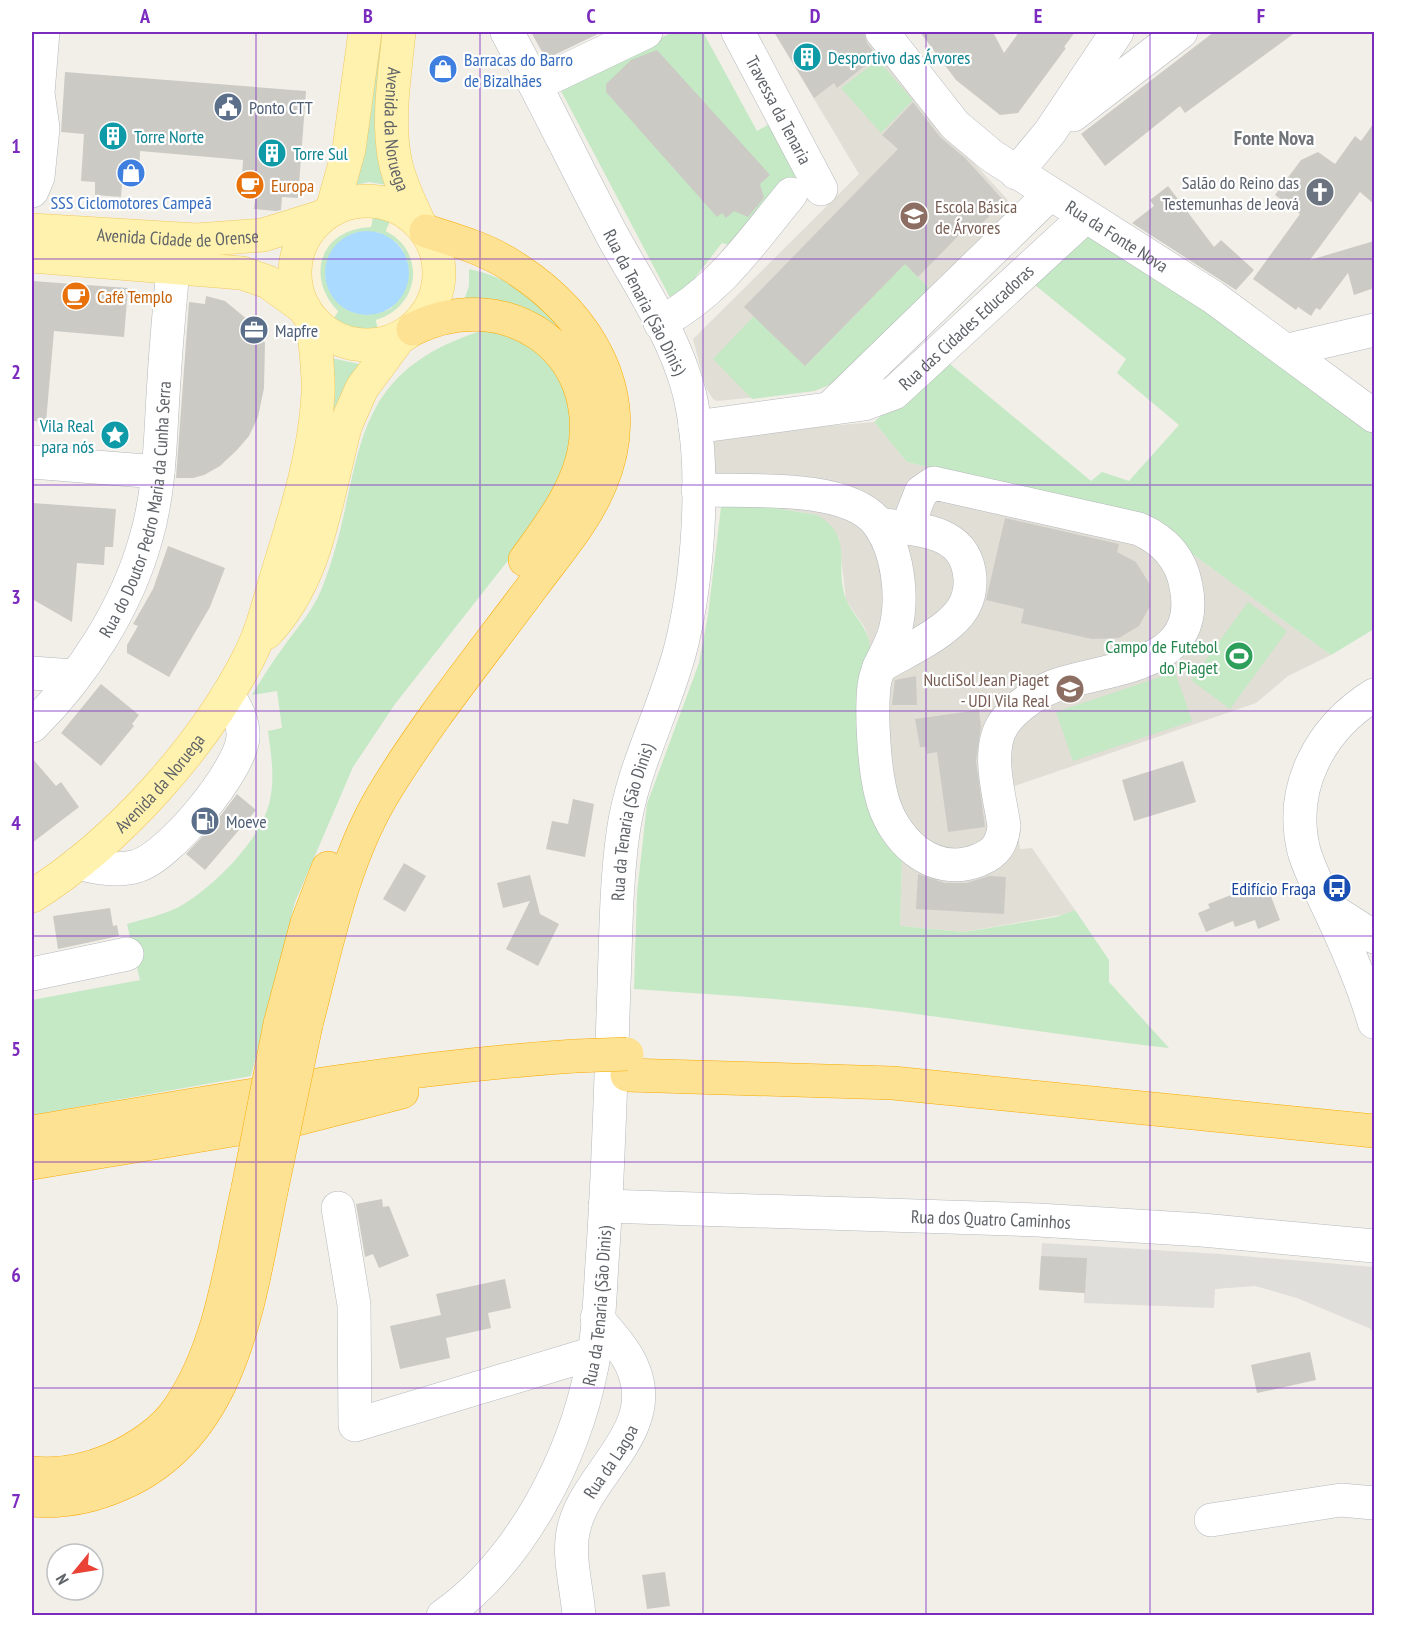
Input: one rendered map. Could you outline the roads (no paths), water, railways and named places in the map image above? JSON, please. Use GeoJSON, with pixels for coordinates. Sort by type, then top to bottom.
{"type":"FeatureCollection","features":[{"type":"Feature","properties":{"kind":"highway"},"geometry":{"type":"LineString","coordinates":[[293,1025],[370,818],[422,736],[583,516],[600,485],[613,440],[611,390],[602,364],[575,321],[556,300],[510,265],[422,226]]}},
{"type":"Feature","properties":{"kind":"highway"},"geometry":{"type":"LineString","coordinates":[[32,1473],[62,1475],[94,1467],[124,1454],[157,1432],[178,1410],[196,1378],[210,1344],[260,1187],[293,1025],[304,934],[324,876],[368,783],[391,746],[550,526],[566,499],[584,453],[584,403],[576,376],[565,356],[547,337],[529,326],[483,315],[433,319],[406,334]]}},
{"type":"Feature","properties":{"kind":"highway"},"geometry":{"type":"LineString","coordinates":[[32,1131],[328,1083],[487,1062],[575,1066],[627,1065],[1374,1118]]}},
{"type":"Feature","properties":{"kind":"highway"},"geometry":{"type":"LineString","coordinates":[[32,1150],[575,1066]]}},
{"type":"Feature","properties":{"kind":"highway"},"geometry":{"type":"LineString","coordinates":[[32,1162],[293,1120],[402,1092]]}},
{"type":"Feature","properties":{"kind":"highway"},"geometry":{"type":"LineString","coordinates":[[32,1500],[51,1502],[75,1499],[119,1485],[158,1464],[189,1435],[221,1384],[232,1354],[252,1280],[260,1187]]}},
{"type":"Feature","properties":{"kind":"main road","name":"Avenida da Noruega"},"geometry":{"type":"LineString","coordinates":[[326,213],[349,149],[364,32]]}},
{"type":"Feature","properties":{"kind":"main road","name":"Avenida da Noruega"},"geometry":{"type":"LineString","coordinates":[[399,32],[392,111],[393,147],[399,174],[422,226]]}},
{"type":"Feature","properties":{"kind":"main road"},"geometry":{"type":"LineString","coordinates":[[360,201],[376,201],[406,211],[422,226],[439,259],[440,275],[433,305],[362,388],[350,412],[312,553],[298,591],[278,621],[256,643],[292,524],[313,432],[318,381],[309,315],[295,276],[296,259],[305,236],[326,213],[360,201]]}},
{"type":"Feature","properties":{"kind":"main road","name":"Avenida Cidade de Orense"},"geometry":{"type":"LineString","coordinates":[[32,230],[197,240],[263,235],[326,213]]}},
{"type":"Feature","properties":{"kind":"main road","name":"Avenida Cidade de Orense"},"geometry":{"type":"LineString","coordinates":[[32,256],[249,275],[268,282],[309,315]]}},
{"type":"Feature","properties":{"kind":"main road"},"geometry":{"type":"LineString","coordinates":[[309,315],[335,338],[360,345],[373,346],[406,334]]}},
{"type":"Feature","properties":{"kind":"main road","name":"Avenida da Noruega"},"geometry":{"type":"LineString","coordinates":[[32,896],[78,863],[147,799],[228,694],[256,643]]}},
{"type":"Feature","properties":{"kind":"street"},"geometry":{"type":"LineString","coordinates":[[32,191],[38,177],[43,128],[34,98],[43,32]]}},
{"type":"Feature","properties":{"kind":"street","name":"Rua da Tenaria (São Dinis)"},"geometry":{"type":"LineString","coordinates":[[443,1616],[476,1588],[495,1568],[542,1498],[577,1422],[594,1353],[605,1206],[615,930],[623,832],[636,772],[681,647],[692,574],[699,490],[695,427],[683,374],[660,323],[507,32]]}},
{"type":"Feature","properties":{"kind":"street"},"geometry":{"type":"LineString","coordinates":[[536,85],[646,32]]}},
{"type":"Feature","properties":{"kind":"street","name":"Travessa da Tenaria"},"geometry":{"type":"LineString","coordinates":[[660,323],[687,308],[711,290],[806,192],[738,32]]}},
{"type":"Feature","properties":{"kind":"street","name":"Rua da Fonte Nova"},"geometry":{"type":"LineString","coordinates":[[882,32],[955,125],[1016,174],[1194,284],[1288,350],[1374,416]]}},
{"type":"Feature","properties":{"kind":"street"},"geometry":{"type":"LineString","coordinates":[[1016,174],[1050,132],[1117,32]]}},
{"type":"Feature","properties":{"kind":"street"},"geometry":{"type":"LineString","coordinates":[[1050,132],[1180,32]]}},
{"type":"Feature","properties":{"kind":"street","name":"Rua das Cidades Educadoras"},"geometry":{"type":"LineString","coordinates":[[831,407],[1049,195]]}},
{"type":"Feature","properties":{"kind":"street","name":"Rua das Cidades Educadoras"},"geometry":{"type":"LineString","coordinates":[[695,427],[870,403],[890,395],[906,384],[1085,217]]}},
{"type":"Feature","properties":{"kind":"street","name":"Rua do Doutor Pedro Maria da Cunha Serra"},"geometry":{"type":"LineString","coordinates":[[32,726],[73,676],[114,616],[138,564],[152,512],[158,472],[173,267]]}},
{"type":"Feature","properties":{"kind":"street"},"geometry":{"type":"LineString","coordinates":[[1288,350],[1374,330]]}},
{"type":"Feature","properties":{"kind":"street"},"geometry":{"type":"LineString","coordinates":[[872,366],[875,384],[890,395]]}},
{"type":"Feature","properties":{"kind":"street"},"geometry":{"type":"LineString","coordinates":[[32,462],[158,472]]}},
{"type":"Feature","properties":{"kind":"street"},"geometry":{"type":"LineString","coordinates":[[934,483],[1139,529],[1164,543],[1181,569],[1188,597],[1186,624],[1178,636],[1150,660],[1057,685],[1029,699],[1004,722],[995,747],[1004,826],[1003,839],[997,849],[987,856],[960,866],[932,861],[921,855],[902,838],[888,813],[879,785],[873,692],[879,667],[895,630],[897,586],[890,547],[892,526],[921,492],[934,483]]}},
{"type":"Feature","properties":{"kind":"street"},"geometry":{"type":"LineString","coordinates":[[699,490],[812,494],[837,498],[892,526],[940,536],[954,542],[963,552],[969,567],[968,600],[961,611],[939,632],[879,667]]}},
{"type":"Feature","properties":{"kind":"street"},"geometry":{"type":"LineString","coordinates":[[32,673],[73,676]]}},
{"type":"Feature","properties":{"kind":"street"},"geometry":{"type":"LineString","coordinates":[[78,863],[106,869],[137,867],[156,857],[172,842],[224,783],[238,756],[243,727],[228,694]]}},
{"type":"Feature","properties":{"kind":"street"},"geometry":{"type":"LineString","coordinates":[[1374,695],[1349,712],[1329,733],[1313,762],[1303,794],[1300,823],[1305,852],[1357,972],[1374,1022]]}},
{"type":"Feature","properties":{"kind":"street"},"geometry":{"type":"LineString","coordinates":[[1329,908],[1374,937]]}},
{"type":"Feature","properties":{"kind":"street"},"geometry":{"type":"LineString","coordinates":[[32,974],[127,954]]}},
{"type":"Feature","properties":{"kind":"street","name":"Rua dos Quatro Caminhos"},"geometry":{"type":"LineString","coordinates":[[605,1206],[1050,1221],[1202,1230],[1374,1246]]}},
{"type":"Feature","properties":{"kind":"street"},"geometry":{"type":"LineString","coordinates":[[338,1208],[354,1305],[355,1425],[594,1353]]}},
{"type":"Feature","properties":{"kind":"street","name":"Rua da Lagoa"},"geometry":{"type":"LineString","coordinates":[[579,1616],[572,1552],[574,1526],[585,1499],[631,1431],[638,1411],[639,1390],[634,1370],[624,1352],[597,1318]]}},
{"type":"Feature","properties":{"kind":"street"},"geometry":{"type":"LineString","coordinates":[[1210,1520],[1341,1500],[1374,1503]]}},
{"type":"Feature","properties":{"kind":"water"},"geometry":{"type":"Polygon","coordinates":[[[359,231],[375,231],[391,238],[402,249],[409,265],[406,289],[397,303],[375,315],[359,315],[343,308],[332,297],[325,281],[325,265],[332,249],[343,238],[359,231]]]}},
{"type":"Feature","properties":{"kind":"place","name":"Desportivo das Árvores"},"geometry":{"type":"Point","coordinates":[807,57]}},
{"type":"Feature","properties":{"kind":"place","name":"Barracas do Barro de Bizalhães"},"geometry":{"type":"Point","coordinates":[443,69]}},
{"type":"Feature","properties":{"kind":"place","name":"Ponto CTT"},"geometry":{"type":"Point","coordinates":[228,107]}},
{"type":"Feature","properties":{"kind":"place","name":"Torre Norte"},"geometry":{"type":"Point","coordinates":[113,136]}},
{"type":"Feature","properties":{"kind":"place","name":"Torre Sul"},"geometry":{"type":"Point","coordinates":[272,153]}},
{"type":"Feature","properties":{"kind":"place","name":"SSS Ciclomotores Campeã"},"geometry":{"type":"Point","coordinates":[131,173]}},
{"type":"Feature","properties":{"kind":"place","name":"Europa"},"geometry":{"type":"Point","coordinates":[250,185]}},
{"type":"Feature","properties":{"kind":"place","name":"Salão do Reino das Testemunhas de Jeová"},"geometry":{"type":"Point","coordinates":[1320,192]}},
{"type":"Feature","properties":{"kind":"place","name":"Escola Básica de Árvores"},"geometry":{"type":"Point","coordinates":[914,216]}},
{"type":"Feature","properties":{"kind":"place","name":"Café Templo"},"geometry":{"type":"Point","coordinates":[76,296]}},
{"type":"Feature","properties":{"kind":"place","name":"Mapfre"},"geometry":{"type":"Point","coordinates":[254,330]}},
{"type":"Feature","properties":{"kind":"place","name":"Vila Real para nós"},"geometry":{"type":"Point","coordinates":[115,435]}},
{"type":"Feature","properties":{"kind":"place","name":"Campo de Futebol do Piaget"},"geometry":{"type":"Point","coordinates":[1239,656]}},
{"type":"Feature","properties":{"kind":"place","name":"NucliSol Jean Piaget - UDI Vila Real"},"geometry":{"type":"Point","coordinates":[1070,689]}},
{"type":"Feature","properties":{"kind":"place","name":"Moeve"},"geometry":{"type":"Point","coordinates":[205,821]}},
{"type":"Feature","properties":{"kind":"place","name":"Edifício Fraga"},"geometry":{"type":"Point","coordinates":[1337,888]}},
{"type":"Feature","properties":{"kind":"district","name":"Fonte Nova"},"geometry":{"type":"Point","coordinates":[1274,138]}}]}
